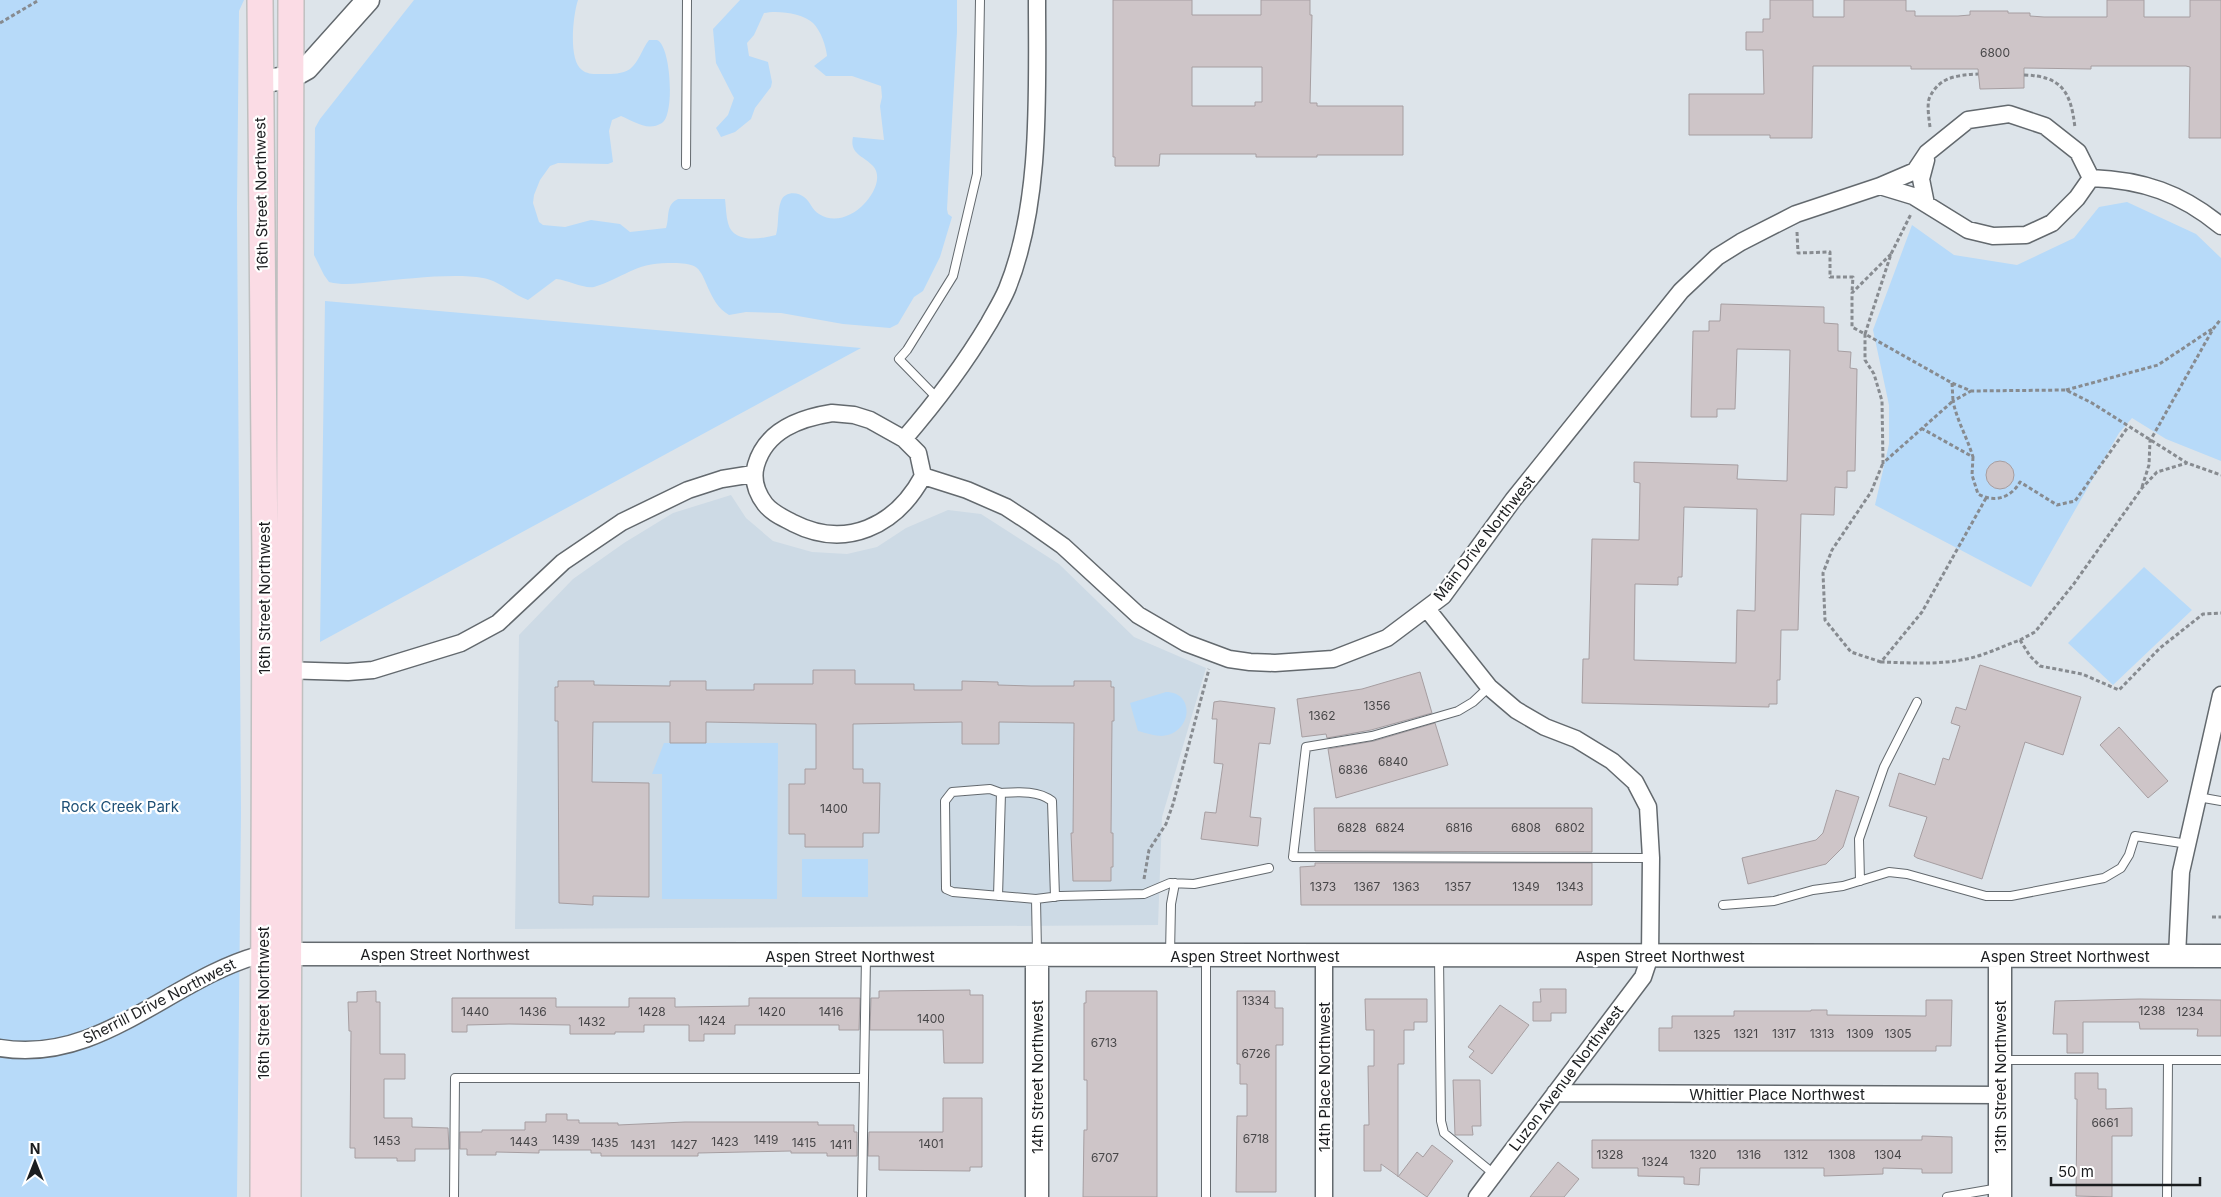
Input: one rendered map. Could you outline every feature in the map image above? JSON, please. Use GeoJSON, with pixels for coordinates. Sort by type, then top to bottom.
{"type":"FeatureCollection","features":[{"type":"Feature","properties":{"kind":"main road","name":"16th Street Northwest"},"geometry":{"type":"LineString","coordinates":[[260,0],[265,542],[263,1197]]}},
{"type":"Feature","properties":{"kind":"main road","name":"16th Street Northwest"},"geometry":{"type":"LineString","coordinates":[[288,1197],[290,0]]}},
{"type":"Feature","properties":{"kind":"street"},"geometry":{"type":"LineString","coordinates":[[260,82],[291,77],[307,68],[368,0]]}},
{"type":"Feature","properties":{"kind":"street"},"geometry":{"type":"LineString","coordinates":[[904,439],[938,399],[967,359],[1007,290],[1021,242],[1032,177],[1036,136],[1037,0]]}},
{"type":"Feature","properties":{"kind":"street","name":"Main Drive Northwest"},"geometry":{"type":"LineString","coordinates":[[923,476],[967,490],[1006,507],[1063,546],[1146,621],[1186,643],[1229,658],[1275,663],[1333,659],[1351,654],[1387,638],[1443,596],[1517,495],[1670,304],[1717,257],[1768,227],[1810,208],[1880,186],[1915,171],[1927,153],[1968,120],[2009,114],[2045,126],[2078,152],[2091,178]]}},
{"type":"Feature","properties":{"kind":"street"},"geometry":{"type":"LineString","coordinates":[[1919,208],[1921,179],[1927,153]]}},
{"type":"Feature","properties":{"kind":"street"},"geometry":{"type":"LineString","coordinates":[[1880,186],[1913,196],[1919,208],[1968,230],[1993,236],[2026,235],[2052,223],[2077,198],[2091,178],[2121,180],[2182,198],[2221,226]]}},
{"type":"Feature","properties":{"kind":"street"},"geometry":{"type":"LineString","coordinates":[[832,413],[854,415],[870,420],[904,439],[918,453],[923,476],[913,494],[899,509],[880,523],[866,530],[840,534],[821,533],[798,525],[774,513],[760,496],[753,474],[759,455],[772,437],[787,426],[813,416],[832,413]]}},
{"type":"Feature","properties":{"kind":"street"},"geometry":{"type":"LineString","coordinates":[[264,670],[348,672],[373,670],[475,637],[498,623],[569,557],[622,522],[688,490],[722,480],[753,474]]}},
{"type":"Feature","properties":{"kind":"street","name":"Luzon Avenue Northwest"},"geometry":{"type":"LineString","coordinates":[[1427,609],[1489,687],[1516,710],[1545,727],[1576,739],[1612,761],[1635,782],[1648,807],[1651,858],[1650,956],[1643,977],[1477,1197]]}},
{"type":"Feature","properties":{"kind":"street"},"geometry":{"type":"LineString","coordinates":[[2178,956],[2178,902],[2181,872],[2221,695]]}},
{"type":"Feature","properties":{"kind":"street","name":"Sherrill Drive Northwest"},"geometry":{"type":"LineString","coordinates":[[0,1048],[41,1050],[63,1046],[92,1037],[238,961],[263,954],[289,954]]}},
{"type":"Feature","properties":{"kind":"street","name":"Aspen Street Northwest"},"geometry":{"type":"LineString","coordinates":[[289,954],[2221,956]]}},
{"type":"Feature","properties":{"kind":"street","name":"14th Street Northwest"},"geometry":{"type":"LineString","coordinates":[[1037,956],[1037,1197]]}},
{"type":"Feature","properties":{"kind":"street","name":"14th Place Northwest"},"geometry":{"type":"LineString","coordinates":[[1324,956],[1324,1197]]}},
{"type":"Feature","properties":{"kind":"street","name":"13th Street Northwest"},"geometry":{"type":"LineString","coordinates":[[2000,956],[2000,1193]]}},
{"type":"Feature","properties":{"kind":"street","name":"Whittier Place Northwest"},"geometry":{"type":"LineString","coordinates":[[1555,1093],[2000,1094]]}},
{"type":"Feature","properties":{"kind":"lane"},"geometry":{"type":"LineString","coordinates":[[686,165],[687,0]]}},
{"type":"Feature","properties":{"kind":"lane"},"geometry":{"type":"LineString","coordinates":[[938,399],[899,359],[907,350],[953,276],[977,174],[980,0]]}},
{"type":"Feature","properties":{"kind":"lane"},"geometry":{"type":"LineString","coordinates":[[1489,687],[1473,702],[1458,711],[1372,736],[1306,747],[1293,856],[1651,858]]}},
{"type":"Feature","properties":{"kind":"lane"},"geometry":{"type":"LineString","coordinates":[[1860,881],[1859,839],[1884,768],[1917,702]]}},
{"type":"Feature","properties":{"kind":"lane"},"geometry":{"type":"LineString","coordinates":[[1056,897],[1052,801],[1044,795],[1021,792],[1001,793],[990,789],[952,792],[945,801],[946,889],[953,892],[1036,899],[1144,894],[1170,883],[1194,884],[1269,868]]}},
{"type":"Feature","properties":{"kind":"lane"},"geometry":{"type":"LineString","coordinates":[[998,896],[1001,793]]}},
{"type":"Feature","properties":{"kind":"lane"},"geometry":{"type":"LineString","coordinates":[[2198,797],[2221,801]]}},
{"type":"Feature","properties":{"kind":"lane"},"geometry":{"type":"LineString","coordinates":[[1723,905],[1774,901],[1813,890],[1843,886],[1888,872],[1907,874],[1969,893],[1998,897],[2104,878],[2121,868],[2129,854],[2135,836],[2188,844]]}},
{"type":"Feature","properties":{"kind":"lane"},"geometry":{"type":"LineString","coordinates":[[1170,956],[1171,904],[1175,883]]}},
{"type":"Feature","properties":{"kind":"lane"},"geometry":{"type":"LineString","coordinates":[[1036,899],[1037,956]]}},
{"type":"Feature","properties":{"kind":"lane"},"geometry":{"type":"LineString","coordinates":[[862,1197],[866,956]]}},
{"type":"Feature","properties":{"kind":"lane"},"geometry":{"type":"LineString","coordinates":[[1206,956],[1206,1197]]}},
{"type":"Feature","properties":{"kind":"lane"},"geometry":{"type":"LineString","coordinates":[[1439,956],[1441,1121],[1444,1133],[1494,1174]]}},
{"type":"Feature","properties":{"kind":"lane"},"geometry":{"type":"LineString","coordinates":[[2000,1060],[2221,1060]]}},
{"type":"Feature","properties":{"kind":"lane"},"geometry":{"type":"LineString","coordinates":[[2167,1197],[2168,1060]]}},
{"type":"Feature","properties":{"kind":"lane"},"geometry":{"type":"LineString","coordinates":[[454,1197],[455,1078],[864,1078]]}},
{"type":"Feature","properties":{"kind":"lane"},"geometry":{"type":"LineString","coordinates":[[1947,1197],[2000,1193]]}},
{"type":"Feature","properties":{"kind":"path"},"geometry":{"type":"LineString","coordinates":[[0,22],[39,0]]}},
{"type":"Feature","properties":{"kind":"path"},"geometry":{"type":"LineString","coordinates":[[1930,128],[1929,100],[1941,81],[1958,75],[1978,74]]}},
{"type":"Feature","properties":{"kind":"path"},"geometry":{"type":"LineString","coordinates":[[2024,75],[2045,76],[2060,85],[2069,96],[2074,111],[2076,133]]}},
{"type":"Feature","properties":{"kind":"path"},"geometry":{"type":"LineString","coordinates":[[1919,208],[1891,254],[1864,334],[1865,360],[1874,374],[1882,401],[1883,463],[1872,492],[1832,550],[1823,574],[1825,620],[1851,652],[1880,662],[1927,664],[1961,660],[1984,654],[2035,632],[2073,585],[2142,488],[2157,472],[2187,463]]}},
{"type":"Feature","properties":{"kind":"path"},"geometry":{"type":"LineString","coordinates":[[1796,226],[1798,253],[1830,252],[1830,277],[1853,276],[1852,327],[1952,383],[1971,391],[2066,390],[2158,365],[2213,329]]}},
{"type":"Feature","properties":{"kind":"path"},"geometry":{"type":"LineString","coordinates":[[1852,293],[1891,254]]}},
{"type":"Feature","properties":{"kind":"path"},"geometry":{"type":"LineString","coordinates":[[2142,488],[2148,465],[2150,441],[2221,318]]}},
{"type":"Feature","properties":{"kind":"path"},"geometry":{"type":"LineString","coordinates":[[1952,383],[1957,420],[1965,433],[1973,457],[1972,474],[1978,494],[1986,498],[2001,498],[2014,492],[2020,482],[2057,505],[2075,501],[2128,426]]}},
{"type":"Feature","properties":{"kind":"path"},"geometry":{"type":"LineString","coordinates":[[2066,390],[2092,403],[2187,463],[2221,475]]}},
{"type":"Feature","properties":{"kind":"path"},"geometry":{"type":"LineString","coordinates":[[1883,463],[1953,401],[1971,391]]}},
{"type":"Feature","properties":{"kind":"path"},"geometry":{"type":"LineString","coordinates":[[1921,428],[1973,457]]}},
{"type":"Feature","properties":{"kind":"path"},"geometry":{"type":"LineString","coordinates":[[1880,662],[1922,612],[1986,498]]}},
{"type":"Feature","properties":{"kind":"path"},"geometry":{"type":"LineString","coordinates":[[2020,640],[2030,656],[2040,666],[2082,674],[2119,690],[2160,648],[2203,614],[2221,613]]}},
{"type":"Feature","properties":{"kind":"path"},"geometry":{"type":"LineString","coordinates":[[1143,882],[1149,850],[1166,824],[1173,804],[1196,709],[1210,666]]}},
{"type":"Feature","properties":{"kind":"path"},"geometry":{"type":"LineString","coordinates":[[2212,917],[2221,917]]}},
{"type":"Feature","properties":{"kind":"shaded area"},"geometry":{"type":"Polygon","coordinates":[[[731,495],[746,518],[773,541],[812,552],[847,554],[877,547],[906,528],[948,510],[981,514],[1059,564],[1134,637],[1206,668],[1162,817],[1158,925],[515,929],[519,635],[573,579],[624,543],[673,513],[731,495]]]}},
{"type":"Feature","properties":{"kind":"green space","name":"Rock Creek Park"},"geometry":{"type":"Polygon","coordinates":[[[0,0],[244,0],[239,11],[237,207],[241,813],[237,1197],[0,1197],[0,0]]]}},
{"type":"Feature","properties":{"kind":"green space"},"geometry":{"type":"Polygon","coordinates":[[[414,0],[578,0],[573,26],[573,47],[578,65],[584,72],[614,74],[627,71],[636,63],[649,40],[657,40],[662,45],[666,54],[670,80],[669,107],[666,117],[662,123],[651,126],[641,125],[621,116],[612,120],[609,131],[613,162],[608,164],[558,163],[550,166],[540,180],[533,203],[539,222],[543,225],[565,227],[591,220],[620,224],[630,232],[666,228],[671,205],[678,199],[725,199],[727,220],[731,230],[741,237],[763,238],[776,235],[780,205],[783,198],[788,194],[801,195],[817,212],[831,218],[849,215],[860,208],[867,200],[876,186],[876,170],[855,151],[852,143],[853,137],[884,140],[880,106],[882,97],[881,86],[852,76],[826,76],[814,66],[827,56],[823,39],[813,23],[803,17],[790,13],[764,13],[754,35],[747,43],[749,56],[768,62],[772,82],[771,87],[755,108],[751,119],[735,132],[721,137],[716,128],[728,115],[734,98],[716,63],[713,29],[740,0],[957,0],[957,32],[947,209],[948,214],[952,217],[940,257],[923,291],[914,297],[898,324],[890,328],[843,324],[781,313],[746,312],[729,315],[716,303],[698,269],[682,263],[648,265],[594,287],[586,287],[556,279],[528,300],[495,282],[483,278],[458,276],[352,284],[329,282],[314,255],[315,128],[320,119],[414,0]]]}},
{"type":"Feature","properties":{"kind":"green space"},"geometry":{"type":"Polygon","coordinates":[[[2127,202],[2196,234],[2221,258],[2221,461],[2166,439],[2132,418],[2119,433],[2031,587],[1875,505],[1889,444],[1889,405],[1873,330],[1912,225],[1954,255],[2017,265],[2074,238],[2099,207],[2127,202]]]}},
{"type":"Feature","properties":{"kind":"green space"},"geometry":{"type":"Polygon","coordinates":[[[325,301],[861,348],[320,642],[325,301]]]}},
{"type":"Feature","properties":{"kind":"green space"},"geometry":{"type":"Polygon","coordinates":[[[2144,567],[2192,610],[2113,685],[2068,643],[2144,567]]]}},
{"type":"Feature","properties":{"kind":"green space"},"geometry":{"type":"Polygon","coordinates":[[[1166,692],[1176,694],[1186,705],[1184,721],[1180,728],[1172,734],[1162,736],[1138,731],[1130,703],[1166,692]]]}},
{"type":"Feature","properties":{"kind":"green space"},"geometry":{"type":"Polygon","coordinates":[[[664,743],[778,743],[777,899],[662,899],[662,774],[652,774],[664,743]]]}},
{"type":"Feature","properties":{"kind":"green space"},"geometry":{"type":"Polygon","coordinates":[[[802,859],[868,859],[868,897],[802,897],[802,859]]]}},
{"type":"Feature","properties":{"kind":"building"},"geometry":{"type":"Polygon","coordinates":[[[1113,0],[1192,0],[1192,15],[1261,15],[1261,0],[1310,0],[1310,15],[1312,15],[1310,103],[1317,103],[1317,106],[1403,106],[1403,155],[1256,157],[1256,154],[1160,154],[1159,166],[1115,166],[1115,157],[1113,157],[1113,0]],[[1192,67],[1192,106],[1255,106],[1255,102],[1262,102],[1262,67],[1192,67]]]}},
{"type":"Feature","properties":{"kind":"building"},"geometry":{"type":"Polygon","coordinates":[[[1770,0],[1813,0],[1813,17],[1844,17],[1844,0],[1906,0],[1906,11],[1915,11],[1915,16],[1958,16],[1970,15],[1970,11],[2008,11],[2008,13],[2030,13],[2030,16],[2044,17],[2107,17],[2107,0],[2144,0],[2144,17],[2190,17],[2190,0],[2221,0],[2221,138],[2189,138],[2190,67],[2186,66],[2091,66],[2091,69],[2024,68],[2024,88],[1980,89],[1978,69],[1911,69],[1911,66],[1813,66],[1812,138],[1770,138],[1770,135],[1689,135],[1689,94],[1764,94],[1763,50],[1746,50],[1746,32],[1763,32],[1763,19],[1770,19],[1770,0]]]}},
{"type":"Feature","properties":{"kind":"building"},"geometry":{"type":"Polygon","coordinates":[[[1721,304],[1824,307],[1824,323],[1838,324],[1838,351],[1851,352],[1850,368],[1857,369],[1855,471],[1847,471],[1847,488],[1835,487],[1834,515],[1801,514],[1798,630],[1781,630],[1780,680],[1777,680],[1777,704],[1769,704],[1769,707],[1582,703],[1583,659],[1589,659],[1592,539],[1639,540],[1640,483],[1634,482],[1634,462],[1738,465],[1737,479],[1787,481],[1790,350],[1737,349],[1735,409],[1717,409],[1717,417],[1691,417],[1693,331],[1709,331],[1709,321],[1720,321],[1721,304]],[[1684,507],[1682,577],[1678,577],[1678,585],[1635,584],[1634,660],[1736,663],[1737,610],[1755,611],[1757,509],[1684,507]]]}},
{"type":"Feature","properties":{"kind":"building"},"geometry":{"type":"Polygon","coordinates":[[[2000,461],[2010,465],[2014,475],[2010,485],[2000,489],[1990,485],[1986,475],[1990,465],[2000,461]]]}},
{"type":"Feature","properties":{"kind":"building"},"geometry":{"type":"Polygon","coordinates":[[[1980,665],[2081,697],[2063,755],[2025,742],[1982,879],[1914,856],[1927,817],[1889,806],[1899,773],[1935,785],[1943,758],[1949,760],[1960,726],[1951,723],[1956,707],[1966,710],[1980,665]]]}},
{"type":"Feature","properties":{"kind":"building"},"geometry":{"type":"Polygon","coordinates":[[[813,670],[855,670],[855,684],[914,684],[914,690],[962,690],[962,681],[998,682],[998,685],[1074,686],[1074,681],[1111,681],[1111,687],[1114,687],[1114,721],[1112,721],[1111,833],[1113,833],[1113,867],[1111,867],[1111,881],[1073,881],[1071,833],[1073,833],[1074,723],[999,722],[999,744],[962,744],[962,722],[853,724],[853,769],[863,769],[863,783],[880,783],[879,833],[863,833],[863,847],[805,847],[805,834],[789,834],[789,784],[805,784],[805,769],[816,769],[816,724],[706,722],[706,743],[670,743],[670,722],[593,722],[592,782],[649,783],[649,897],[593,896],[593,905],[559,903],[558,721],[555,721],[555,687],[558,687],[558,681],[594,681],[594,685],[670,686],[670,681],[706,681],[706,690],[754,690],[754,684],[813,684],[813,670]]]}},
{"type":"Feature","properties":{"kind":"building"},"geometry":{"type":"Polygon","coordinates":[[[1420,672],[1432,713],[1371,730],[1327,738],[1326,734],[1302,737],[1297,699],[1362,689],[1420,672]]]}},
{"type":"Feature","properties":{"kind":"building"},"geometry":{"type":"Polygon","coordinates":[[[1220,701],[1275,708],[1270,744],[1259,743],[1250,817],[1261,818],[1258,846],[1201,839],[1205,812],[1216,813],[1223,764],[1214,763],[1217,719],[1212,719],[1214,702],[1220,701]]]}},
{"type":"Feature","properties":{"kind":"building"},"geometry":{"type":"Polygon","coordinates":[[[1435,723],[1448,765],[1336,798],[1328,749],[1374,741],[1435,723]]]}},
{"type":"Feature","properties":{"kind":"building"},"geometry":{"type":"Polygon","coordinates":[[[2119,727],[2168,781],[2148,798],[2100,745],[2119,727]]]}},
{"type":"Feature","properties":{"kind":"building"},"geometry":{"type":"Polygon","coordinates":[[[1836,790],[1859,797],[1843,847],[1826,864],[1748,884],[1742,858],[1816,840],[1823,833],[1836,790]]]}},
{"type":"Feature","properties":{"kind":"building"},"geometry":{"type":"Polygon","coordinates":[[[1314,808],[1592,808],[1592,852],[1315,851],[1314,808]]]}},
{"type":"Feature","properties":{"kind":"building"},"geometry":{"type":"Polygon","coordinates":[[[1315,863],[1592,863],[1592,905],[1301,905],[1300,867],[1315,866],[1315,863]]]}},
{"type":"Feature","properties":{"kind":"building"},"geometry":{"type":"Polygon","coordinates":[[[1540,989],[1566,989],[1566,1013],[1551,1013],[1551,1021],[1533,1021],[1533,1002],[1541,1002],[1540,989]]]}},
{"type":"Feature","properties":{"kind":"building"},"geometry":{"type":"Polygon","coordinates":[[[970,990],[970,995],[983,995],[983,1063],[944,1063],[943,1030],[870,1030],[871,998],[879,998],[879,991],[970,990]]]}},
{"type":"Feature","properties":{"kind":"building"},"geometry":{"type":"Polygon","coordinates":[[[376,991],[376,1002],[380,1002],[380,1054],[405,1054],[405,1079],[384,1079],[384,1118],[412,1118],[412,1127],[448,1128],[449,1149],[415,1149],[415,1161],[397,1161],[397,1158],[355,1158],[355,1148],[350,1148],[351,1031],[349,1031],[348,1002],[357,1002],[357,992],[376,991]]]}},
{"type":"Feature","properties":{"kind":"building"},"geometry":{"type":"Polygon","coordinates":[[[1086,991],[1157,991],[1157,1197],[1083,1197],[1084,1130],[1087,1130],[1087,1080],[1084,1080],[1084,1003],[1086,1003],[1086,991]]]}},
{"type":"Feature","properties":{"kind":"building"},"geometry":{"type":"Polygon","coordinates":[[[1237,991],[1275,991],[1275,1008],[1283,1008],[1283,1045],[1276,1045],[1276,1192],[1236,1192],[1237,1116],[1247,1116],[1247,1084],[1240,1084],[1240,1064],[1237,1064],[1237,991]]]}},
{"type":"Feature","properties":{"kind":"building"},"geometry":{"type":"Polygon","coordinates":[[[452,998],[556,998],[556,1007],[629,1007],[629,998],[675,998],[675,1007],[749,1006],[749,998],[860,998],[859,1030],[839,1030],[839,1025],[735,1025],[735,1034],[704,1034],[704,1041],[689,1041],[689,1025],[644,1025],[644,1032],[615,1032],[615,1034],[570,1034],[570,1025],[509,1024],[467,1025],[467,1032],[452,1032],[452,998]]]}},
{"type":"Feature","properties":{"kind":"building"},"geometry":{"type":"Polygon","coordinates":[[[1365,999],[1427,999],[1427,1022],[1414,1022],[1414,1030],[1404,1030],[1404,1064],[1398,1064],[1398,1176],[1381,1164],[1381,1171],[1364,1171],[1364,1125],[1369,1125],[1368,1066],[1374,1066],[1374,1030],[1366,1030],[1365,999]]]}},
{"type":"Feature","properties":{"kind":"building"},"geometry":{"type":"Polygon","coordinates":[[[1926,1000],[1952,1000],[1951,1046],[1936,1046],[1936,1051],[1659,1051],[1659,1028],[1672,1028],[1672,1016],[1734,1016],[1734,1011],[1827,1010],[1827,1015],[1926,1016],[1926,1000]]]}},
{"type":"Feature","properties":{"kind":"building"},"geometry":{"type":"Polygon","coordinates":[[[2221,1000],[2221,1036],[2197,1036],[2198,1029],[2140,1029],[2139,1022],[2083,1022],[2083,1053],[2067,1053],[2067,1034],[2053,1034],[2055,1001],[2221,1000]]]}},
{"type":"Feature","properties":{"kind":"building"},"geometry":{"type":"Polygon","coordinates":[[[1500,1005],[1529,1025],[1492,1074],[1469,1057],[1474,1051],[1468,1047],[1500,1005]]]}},
{"type":"Feature","properties":{"kind":"building"},"geometry":{"type":"Polygon","coordinates":[[[2075,1073],[2098,1073],[2098,1089],[2106,1089],[2106,1109],[2132,1108],[2132,1136],[2112,1136],[2112,1197],[2076,1196],[2077,1099],[2075,1099],[2075,1073]]]}},
{"type":"Feature","properties":{"kind":"building"},"geometry":{"type":"Polygon","coordinates":[[[1453,1080],[1480,1080],[1481,1126],[1472,1126],[1473,1135],[1455,1135],[1453,1080]]]}},
{"type":"Feature","properties":{"kind":"building"},"geometry":{"type":"Polygon","coordinates":[[[943,1098],[982,1098],[982,1167],[970,1167],[970,1171],[879,1170],[879,1156],[868,1156],[869,1132],[943,1132],[943,1098]]]}},
{"type":"Feature","properties":{"kind":"building"},"geometry":{"type":"Polygon","coordinates":[[[546,1114],[567,1114],[567,1120],[579,1120],[579,1123],[618,1123],[618,1125],[685,1122],[818,1122],[818,1125],[854,1125],[854,1132],[857,1132],[857,1156],[827,1156],[827,1153],[791,1153],[791,1151],[698,1153],[698,1156],[601,1156],[601,1153],[591,1153],[591,1150],[539,1150],[539,1153],[496,1152],[496,1155],[467,1155],[467,1149],[460,1149],[460,1132],[525,1130],[525,1122],[546,1122],[546,1114]]]}},
{"type":"Feature","properties":{"kind":"building"},"geometry":{"type":"Polygon","coordinates":[[[1922,1136],[1952,1137],[1952,1173],[1922,1173],[1922,1169],[1883,1168],[1883,1174],[1824,1176],[1824,1168],[1700,1168],[1699,1185],[1684,1184],[1684,1177],[1638,1176],[1638,1168],[1592,1168],[1592,1140],[1922,1140],[1922,1136]]]}},
{"type":"Feature","properties":{"kind":"building"},"geometry":{"type":"Polygon","coordinates":[[[1432,1145],[1453,1161],[1427,1197],[1398,1176],[1417,1152],[1423,1157],[1432,1145]]]}},
{"type":"Feature","properties":{"kind":"building"},"geometry":{"type":"Polygon","coordinates":[[[1558,1162],[1579,1179],[1564,1197],[1530,1197],[1558,1162]]]}}]}
